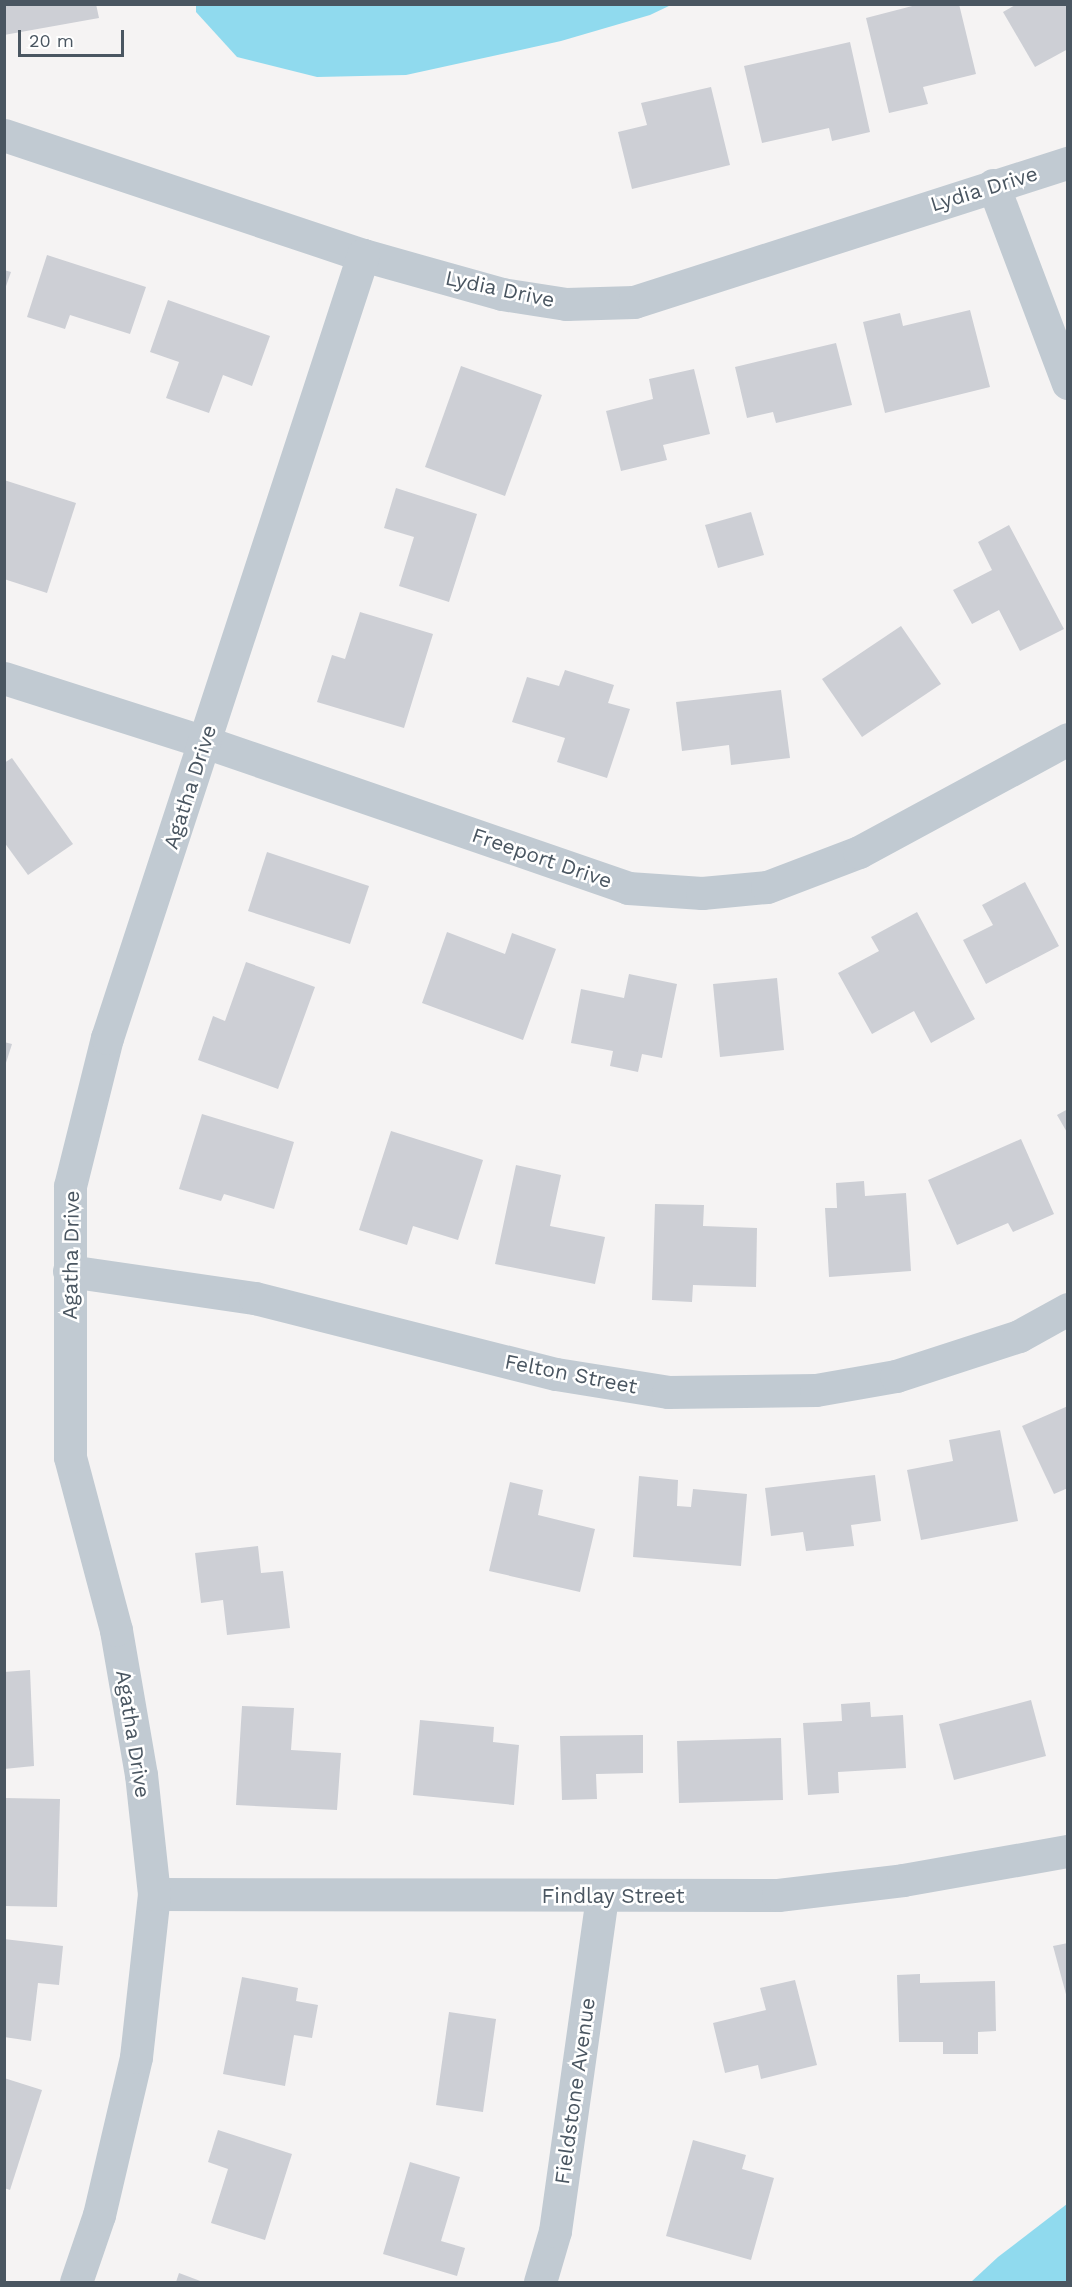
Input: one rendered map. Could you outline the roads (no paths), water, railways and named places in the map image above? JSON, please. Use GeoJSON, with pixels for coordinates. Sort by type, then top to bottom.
{"type":"FeatureCollection","features":[{"type":"Feature","properties":{"kind":"street","name":"Lydia Drive"},"geometry":{"type":"LineString","coordinates":[[4,135],[363,255],[502,294],[566,304],[634,302],[993,185],[1068,163]]}},
{"type":"Feature","properties":{"kind":"street"},"geometry":{"type":"LineString","coordinates":[[993,185],[1068,383]]}},
{"type":"Feature","properties":{"kind":"street","name":"Agatha Drive"},"geometry":{"type":"LineString","coordinates":[[76,2283],[99,2215],[136,2056],[154,1894],[141,1775],[116,1630],[70,1457],[70,1186],[107,1038],[363,255]]}},
{"type":"Feature","properties":{"kind":"street","name":"Freeport Drive"},"geometry":{"type":"LineString","coordinates":[[4,678],[205,742],[628,888],[702,893],[767,887],[859,852],[1068,739]]}},
{"type":"Feature","properties":{"kind":"street","name":"Felton Street"},"geometry":{"type":"LineString","coordinates":[[69,1271],[255,1298],[556,1374],[668,1392],[816,1390],[896,1376],[1019,1336],[1068,1309]]}},
{"type":"Feature","properties":{"kind":"street","name":"Findlay Street"},"geometry":{"type":"LineString","coordinates":[[154,1894],[602,1897],[778,1895],[903,1880],[1068,1851]]}},
{"type":"Feature","properties":{"kind":"street","name":"Fieldstone Avenue"},"geometry":{"type":"LineString","coordinates":[[540,2283],[555,2231],[602,1897]]}},
{"type":"Feature","properties":{"kind":"water"},"geometry":{"type":"Polygon","coordinates":[[[196,4],[671,5],[650,15],[561,41],[406,75],[317,77],[237,57],[196,12],[196,4]]]}},
{"type":"Feature","properties":{"kind":"water"},"geometry":{"type":"Polygon","coordinates":[[[1067,2204],[1067,2282],[971,2282],[998,2257],[1067,2204]]]}}]}
